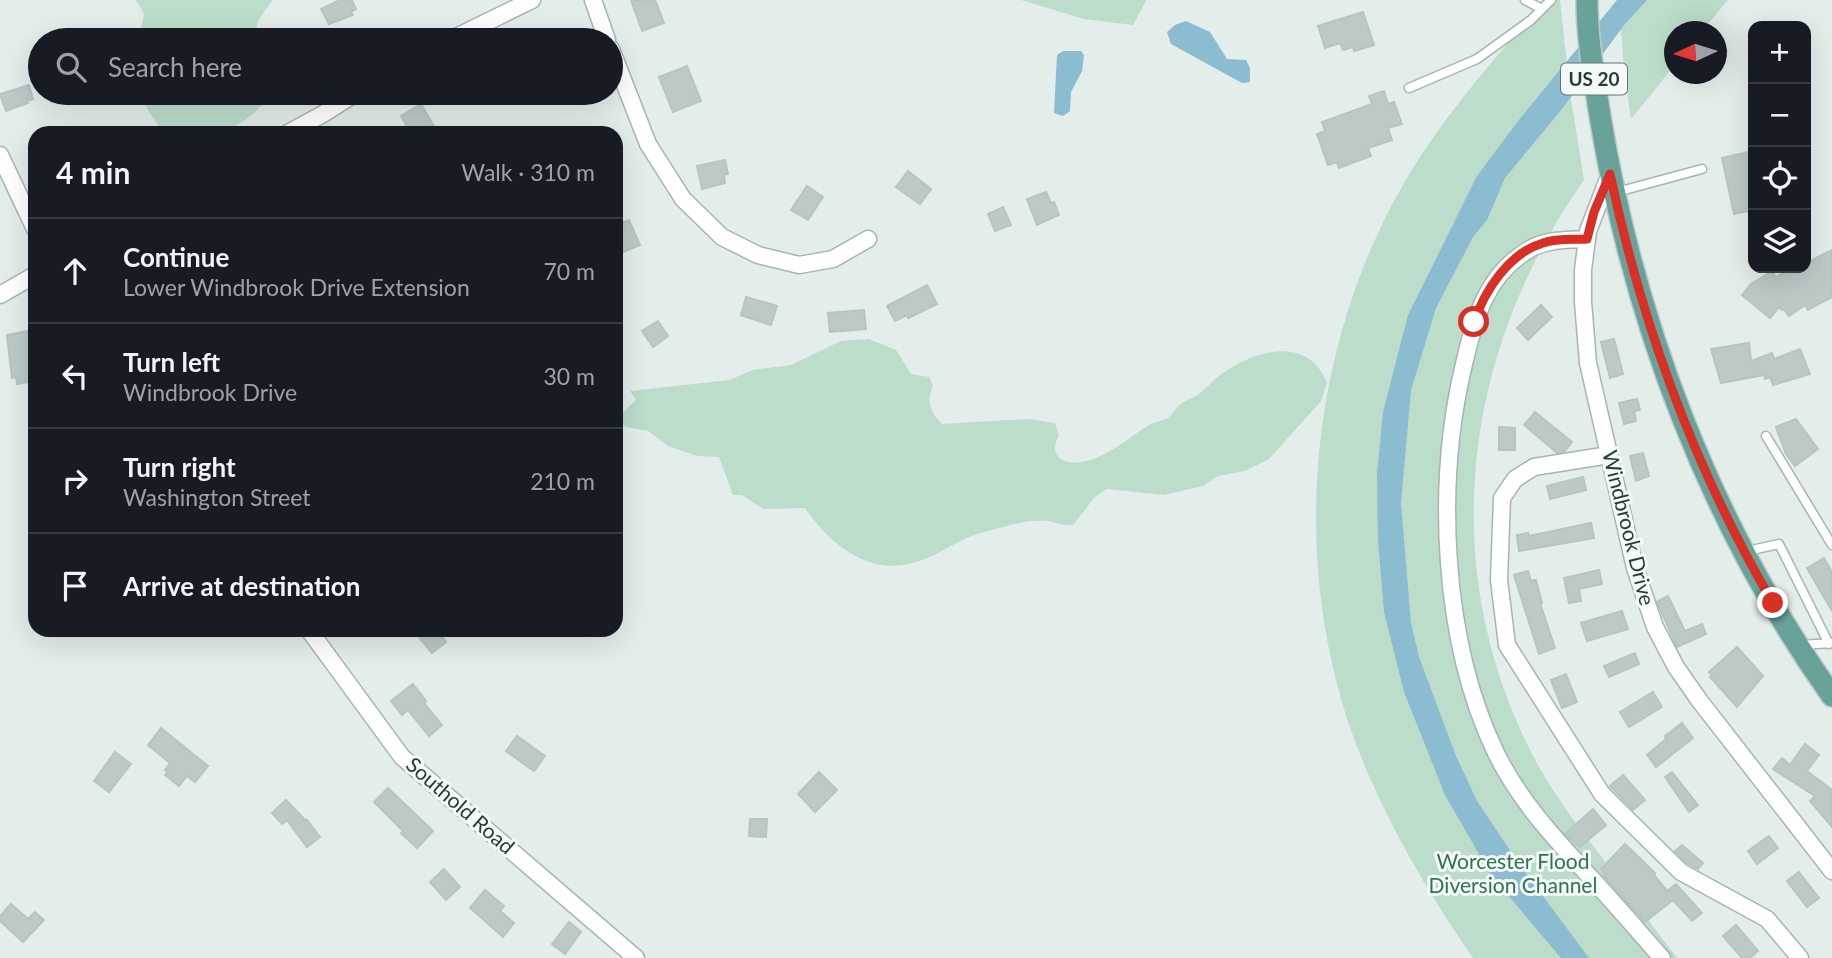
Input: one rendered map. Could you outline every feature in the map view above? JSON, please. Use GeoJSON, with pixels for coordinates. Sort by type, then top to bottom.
{"type":"FeatureCollection","features":[{"type":"Feature","properties":{"kind":"main road","name":"US 20"},"geometry":{"type":"LineString","coordinates":[[1587,4],[1590,51],[1612,183],[1640,292],[1676,400],[1704,470],[1744,552],[1798,645],[1832,695]]}},
{"type":"Feature","properties":{"kind":"street"},"geometry":{"type":"LineString","coordinates":[[475,28],[532,0]]}},
{"type":"Feature","properties":{"kind":"street"},"geometry":{"type":"LineString","coordinates":[[593,0],[603,28]]}},
{"type":"Feature","properties":{"kind":"street"},"geometry":{"type":"LineString","coordinates":[[623,80],[648,144],[683,199],[722,237],[758,255],[799,265],[833,259],[868,239]]}},
{"type":"Feature","properties":{"kind":"street"},"geometry":{"type":"LineString","coordinates":[[301,126],[337,105]]}},
{"type":"Feature","properties":{"kind":"street"},"geometry":{"type":"LineString","coordinates":[[0,155],[28,214]]}},
{"type":"Feature","properties":{"kind":"street","name":"Windbrook Drive"},"geometry":{"type":"LineString","coordinates":[[1612,183],[1594,212],[1587,239],[1582,289],[1588,363],[1644,598],[1670,657],[1699,700],[1832,872]]}},
{"type":"Feature","properties":{"kind":"street"},"geometry":{"type":"LineString","coordinates":[[1587,239],[1547,242],[1531,248],[1498,278],[1479,306],[1455,400],[1450,436],[1448,537],[1451,584],[1457,626],[1476,700],[1490,739],[1507,773],[1545,828],[1662,958]]}},
{"type":"Feature","properties":{"kind":"street"},"geometry":{"type":"LineString","coordinates":[[0,295],[28,279]]}},
{"type":"Feature","properties":{"kind":"street"},"geometry":{"type":"LineString","coordinates":[[1609,455],[1534,467],[1515,479],[1502,498],[1499,580],[1507,645],[1602,794],[1681,872],[1767,919],[1800,958]]}},
{"type":"Feature","properties":{"kind":"street","name":"Southold Road"},"geometry":{"type":"LineString","coordinates":[[314,637],[402,757],[636,958]]}},
{"type":"Feature","properties":{"kind":"lane"},"geometry":{"type":"LineString","coordinates":[[1525,0],[1542,9]]}},
{"type":"Feature","properties":{"kind":"lane"},"geometry":{"type":"LineString","coordinates":[[1409,88],[1477,60],[1531,20],[1551,0]]}},
{"type":"Feature","properties":{"kind":"lane"},"geometry":{"type":"LineString","coordinates":[[1612,183],[1702,169]]}},
{"type":"Feature","properties":{"kind":"lane"},"geometry":{"type":"LineString","coordinates":[[1766,436],[1832,545]]}},
{"type":"Feature","properties":{"kind":"lane"},"geometry":{"type":"LineString","coordinates":[[1744,552],[1780,544],[1831,643],[1798,645]]}},
{"type":"Feature","properties":{"kind":"green space"},"geometry":{"type":"Polygon","coordinates":[[[136,0],[273,0],[262,14],[256,28],[141,28],[144,14],[136,0]]]}},
{"type":"Feature","properties":{"kind":"green space"},"geometry":{"type":"Polygon","coordinates":[[[1021,0],[1146,1],[1133,25],[1084,19],[1021,0]]]}},
{"type":"Feature","properties":{"kind":"green space","name":"Worcester Flood Diversion Channel"},"geometry":{"type":"Polygon","coordinates":[[[1545,0],[1560,0],[1570,93],[1584,180],[1542,247],[1510,318],[1488,391],[1476,466],[1474,542],[1484,617],[1505,692],[1538,765],[1576,823],[1677,958],[1473,958],[1412,861],[1360,755],[1337,684],[1324,620],[1317,554],[1317,489],[1323,423],[1335,358],[1353,295],[1378,234],[1423,152],[1473,85],[1545,0]]]}},
{"type":"Feature","properties":{"kind":"green space"},"geometry":{"type":"Polygon","coordinates":[[[1619,0],[1728,0],[1710,21],[1664,21],[1664,78],[1631,119],[1619,0]]]}},
{"type":"Feature","properties":{"kind":"green space"},"geometry":{"type":"Polygon","coordinates":[[[146,105],[262,105],[248,118],[234,126],[158,126],[146,105]]]}},
{"type":"Feature","properties":{"kind":"green space"},"geometry":{"type":"Polygon","coordinates":[[[869,339],[896,350],[911,374],[929,377],[933,386],[931,406],[942,424],[1028,419],[1055,423],[1059,435],[1055,445],[1056,452],[1064,461],[1072,462],[1088,461],[1110,451],[1151,424],[1168,418],[1183,402],[1199,394],[1233,367],[1263,354],[1293,352],[1307,358],[1318,368],[1327,383],[1321,401],[1269,459],[1245,471],[1218,476],[1203,486],[1164,495],[1107,489],[1095,497],[1073,525],[1039,521],[1015,524],[975,535],[925,559],[899,566],[882,565],[853,554],[827,534],[805,508],[763,509],[742,495],[733,495],[719,457],[697,456],[668,446],[648,431],[623,425],[623,412],[636,400],[630,391],[730,380],[752,370],[791,365],[841,341],[869,339]]]}},
{"type":"Feature","properties":{"kind":"water"},"geometry":{"type":"Polygon","coordinates":[[[1617,0],[1647,0],[1625,24],[1562,109],[1505,178],[1487,220],[1473,237],[1436,308],[1411,390],[1401,503],[1411,623],[1419,657],[1456,756],[1477,801],[1517,861],[1589,958],[1561,958],[1491,875],[1445,795],[1404,692],[1384,612],[1378,541],[1377,475],[1383,412],[1408,315],[1477,176],[1518,121],[1617,0]]]}},
{"type":"Feature","properties":{"kind":"water"},"geometry":{"type":"Polygon","coordinates":[[[1186,21],[1210,32],[1227,59],[1246,60],[1250,68],[1250,82],[1242,83],[1171,44],[1167,32],[1186,21]]]}},
{"type":"Feature","properties":{"kind":"water"},"geometry":{"type":"Polygon","coordinates":[[[1063,51],[1081,51],[1084,55],[1082,71],[1071,92],[1070,111],[1063,116],[1054,113],[1057,55],[1063,51]]]}},
{"type":"Feature","properties":{"kind":"building"},"geometry":{"type":"Polygon","coordinates":[[[340,0],[352,0],[356,9],[351,12],[353,15],[329,24],[321,9],[340,0]]]}},
{"type":"Feature","properties":{"kind":"building"},"geometry":{"type":"Polygon","coordinates":[[[631,0],[655,0],[664,23],[642,31],[631,0]]]}},
{"type":"Feature","properties":{"kind":"building"},"geometry":{"type":"Polygon","coordinates":[[[1363,12],[1374,45],[1354,51],[1353,47],[1343,50],[1340,43],[1325,48],[1318,26],[1363,12]]]}},
{"type":"Feature","properties":{"kind":"building"},"geometry":{"type":"Polygon","coordinates":[[[687,66],[701,101],[673,112],[659,77],[687,66]]]}},
{"type":"Feature","properties":{"kind":"building"},"geometry":{"type":"Polygon","coordinates":[[[28,85],[28,103],[6,111],[0,94],[28,85]]]}},
{"type":"Feature","properties":{"kind":"building"},"geometry":{"type":"Polygon","coordinates":[[[1384,91],[1388,104],[1394,102],[1402,124],[1388,128],[1392,140],[1368,148],[1371,156],[1339,168],[1337,162],[1328,165],[1317,134],[1325,131],[1322,122],[1372,104],[1369,96],[1384,91]]]}},
{"type":"Feature","properties":{"kind":"building"},"geometry":{"type":"Polygon","coordinates":[[[422,105],[434,126],[407,126],[401,116],[422,105]]]}},
{"type":"Feature","properties":{"kind":"building"},"geometry":{"type":"Polygon","coordinates":[[[1748,152],[1748,211],[1734,214],[1722,158],[1748,152]]]}},
{"type":"Feature","properties":{"kind":"building"},"geometry":{"type":"Polygon","coordinates":[[[725,160],[728,174],[724,175],[725,183],[702,189],[697,166],[725,160]]]}},
{"type":"Feature","properties":{"kind":"building"},"geometry":{"type":"Polygon","coordinates":[[[908,171],[931,189],[920,204],[896,187],[908,171]]]}},
{"type":"Feature","properties":{"kind":"building"},"geometry":{"type":"Polygon","coordinates":[[[807,186],[823,197],[808,220],[791,210],[807,186]]]}},
{"type":"Feature","properties":{"kind":"building"},"geometry":{"type":"Polygon","coordinates":[[[1046,192],[1059,215],[1037,225],[1027,199],[1046,192]]]}},
{"type":"Feature","properties":{"kind":"building"},"geometry":{"type":"Polygon","coordinates":[[[1003,207],[1011,225],[995,231],[988,214],[1003,207]]]}},
{"type":"Feature","properties":{"kind":"building"},"geometry":{"type":"Polygon","coordinates":[[[629,220],[640,245],[623,252],[623,222],[629,220]]]}},
{"type":"Feature","properties":{"kind":"building"},"geometry":{"type":"Polygon","coordinates":[[[1832,250],[1832,297],[1808,310],[1805,305],[1789,316],[1779,307],[1770,318],[1742,295],[1751,284],[1769,273],[1773,273],[1776,277],[1783,273],[1811,273],[1811,260],[1832,250]]]}},
{"type":"Feature","properties":{"kind":"building"},"geometry":{"type":"Polygon","coordinates":[[[927,285],[937,304],[895,321],[887,306],[927,285]]]}},
{"type":"Feature","properties":{"kind":"building"},"geometry":{"type":"Polygon","coordinates":[[[746,297],[777,306],[771,325],[741,315],[746,297]]]}},
{"type":"Feature","properties":{"kind":"building"},"geometry":{"type":"Polygon","coordinates":[[[1541,305],[1552,317],[1528,340],[1517,328],[1541,305]]]}},
{"type":"Feature","properties":{"kind":"building"},"geometry":{"type":"Polygon","coordinates":[[[864,310],[866,329],[830,332],[828,313],[864,310]]]}},
{"type":"Feature","properties":{"kind":"building"},"geometry":{"type":"Polygon","coordinates":[[[658,321],[668,336],[653,347],[642,331],[658,321]]]}},
{"type":"Feature","properties":{"kind":"building"},"geometry":{"type":"Polygon","coordinates":[[[28,331],[28,382],[17,384],[16,377],[12,378],[7,335],[28,331]]]}},
{"type":"Feature","properties":{"kind":"building"},"geometry":{"type":"Polygon","coordinates":[[[1614,339],[1623,374],[1610,378],[1601,342],[1614,339]]]}},
{"type":"Feature","properties":{"kind":"building"},"geometry":{"type":"Polygon","coordinates":[[[1749,343],[1751,361],[1772,353],[1774,359],[1800,349],[1810,374],[1773,385],[1770,377],[1765,379],[1764,375],[1721,383],[1711,349],[1749,343]]]}},
{"type":"Feature","properties":{"kind":"building"},"geometry":{"type":"Polygon","coordinates":[[[1637,399],[1640,410],[1634,411],[1636,421],[1624,424],[1619,403],[1637,399]]]}},
{"type":"Feature","properties":{"kind":"building"},"geometry":{"type":"Polygon","coordinates":[[[1535,412],[1572,442],[1565,451],[1557,453],[1524,425],[1535,412]]]}},
{"type":"Feature","properties":{"kind":"building"},"geometry":{"type":"Polygon","coordinates":[[[1796,419],[1818,449],[1795,466],[1786,454],[1776,427],[1796,419]]]}},
{"type":"Feature","properties":{"kind":"building"},"geometry":{"type":"Polygon","coordinates":[[[1499,427],[1515,428],[1515,450],[1499,450],[1499,427]]]}},
{"type":"Feature","properties":{"kind":"building"},"geometry":{"type":"Polygon","coordinates":[[[1643,453],[1649,476],[1636,481],[1630,456],[1643,453]]]}},
{"type":"Feature","properties":{"kind":"building"},"geometry":{"type":"Polygon","coordinates":[[[1583,477],[1586,490],[1550,499],[1547,486],[1583,477]]]}},
{"type":"Feature","properties":{"kind":"building"},"geometry":{"type":"Polygon","coordinates":[[[1591,523],[1594,538],[1519,551],[1517,535],[1528,533],[1529,536],[1591,523]]]}},
{"type":"Feature","properties":{"kind":"building"},"geometry":{"type":"Polygon","coordinates":[[[1824,558],[1832,572],[1832,611],[1807,568],[1824,558]]]}},
{"type":"Feature","properties":{"kind":"building"},"geometry":{"type":"Polygon","coordinates":[[[1599,570],[1602,584],[1579,589],[1581,601],[1569,603],[1564,578],[1599,570]]]}},
{"type":"Feature","properties":{"kind":"building"},"geometry":{"type":"Polygon","coordinates":[[[1528,571],[1531,581],[1536,580],[1540,603],[1555,648],[1539,654],[1514,575],[1528,571]]]}},
{"type":"Feature","properties":{"kind":"building"},"geometry":{"type":"Polygon","coordinates":[[[1668,596],[1685,631],[1702,624],[1706,634],[1677,647],[1657,602],[1668,596]]]}},
{"type":"Feature","properties":{"kind":"building"},"geometry":{"type":"Polygon","coordinates":[[[1622,611],[1628,629],[1587,641],[1581,623],[1622,611]]]}},
{"type":"Feature","properties":{"kind":"building"},"geometry":{"type":"Polygon","coordinates":[[[419,637],[442,637],[446,642],[432,653],[419,637]]]}},
{"type":"Feature","properties":{"kind":"building"},"geometry":{"type":"Polygon","coordinates":[[[1737,647],[1763,676],[1737,707],[1710,677],[1712,675],[1709,672],[1737,647]]]}},
{"type":"Feature","properties":{"kind":"building"},"geometry":{"type":"Polygon","coordinates":[[[1635,653],[1639,664],[1609,677],[1604,666],[1635,653]]]}},
{"type":"Feature","properties":{"kind":"building"},"geometry":{"type":"Polygon","coordinates":[[[1566,674],[1577,702],[1562,708],[1551,680],[1566,674]]]}},
{"type":"Feature","properties":{"kind":"building"},"geometry":{"type":"Polygon","coordinates":[[[413,684],[442,725],[429,736],[408,710],[402,715],[391,701],[413,684]]]}},
{"type":"Feature","properties":{"kind":"building"},"geometry":{"type":"Polygon","coordinates":[[[1653,692],[1662,707],[1629,727],[1620,712],[1653,692]]]}},
{"type":"Feature","properties":{"kind":"building"},"geometry":{"type":"Polygon","coordinates":[[[1682,723],[1693,738],[1656,767],[1647,755],[1682,723]]]}},
{"type":"Feature","properties":{"kind":"building"},"geometry":{"type":"Polygon","coordinates":[[[161,728],[208,766],[195,782],[187,776],[179,786],[165,775],[170,763],[148,745],[161,728]]]}},
{"type":"Feature","properties":{"kind":"building"},"geometry":{"type":"Polygon","coordinates":[[[517,736],[545,756],[534,771],[506,751],[517,736]]]}},
{"type":"Feature","properties":{"kind":"building"},"geometry":{"type":"Polygon","coordinates":[[[1805,744],[1819,755],[1807,771],[1832,790],[1832,827],[1810,801],[1815,796],[1773,769],[1782,758],[1790,765],[1805,744]]]}},
{"type":"Feature","properties":{"kind":"building"},"geometry":{"type":"Polygon","coordinates":[[[115,752],[131,764],[109,792],[94,781],[115,752]]]}},
{"type":"Feature","properties":{"kind":"building"},"geometry":{"type":"Polygon","coordinates":[[[819,772],[837,790],[815,812],[798,794],[819,772]]]}},
{"type":"Feature","properties":{"kind":"building"},"geometry":{"type":"Polygon","coordinates":[[[1672,772],[1698,805],[1689,812],[1665,777],[1672,772]]]}},
{"type":"Feature","properties":{"kind":"building"},"geometry":{"type":"Polygon","coordinates":[[[1623,775],[1645,800],[1633,810],[1610,786],[1623,775]]]}},
{"type":"Feature","properties":{"kind":"building"},"geometry":{"type":"Polygon","coordinates":[[[388,788],[433,831],[417,848],[374,802],[388,788]]]}},
{"type":"Feature","properties":{"kind":"building"},"geometry":{"type":"Polygon","coordinates":[[[286,800],[320,837],[307,847],[287,820],[282,824],[272,813],[286,800]]]}},
{"type":"Feature","properties":{"kind":"building"},"geometry":{"type":"Polygon","coordinates":[[[1593,809],[1606,825],[1580,847],[1565,834],[1593,809]]]}},
{"type":"Feature","properties":{"kind":"building"},"geometry":{"type":"Polygon","coordinates":[[[750,819],[767,819],[766,837],[749,836],[750,819]]]}},
{"type":"Feature","properties":{"kind":"building"},"geometry":{"type":"Polygon","coordinates":[[[1769,836],[1778,848],[1757,864],[1748,851],[1769,836]]]}},
{"type":"Feature","properties":{"kind":"building"},"geometry":{"type":"Polygon","coordinates":[[[1625,844],[1655,873],[1667,891],[1676,884],[1702,913],[1692,921],[1673,900],[1645,922],[1604,876],[1606,875],[1601,869],[1625,844]]]}},
{"type":"Feature","properties":{"kind":"building"},"geometry":{"type":"Polygon","coordinates":[[[1682,845],[1703,863],[1698,869],[1675,851],[1682,845]]]}},
{"type":"Feature","properties":{"kind":"building"},"geometry":{"type":"Polygon","coordinates":[[[444,869],[460,887],[446,900],[430,882],[444,869]]]}},
{"type":"Feature","properties":{"kind":"building"},"geometry":{"type":"Polygon","coordinates":[[[1799,872],[1819,898],[1807,907],[1787,881],[1799,872]]]}},
{"type":"Feature","properties":{"kind":"building"},"geometry":{"type":"Polygon","coordinates":[[[485,890],[504,906],[500,911],[514,923],[503,937],[470,908],[485,890]]]}},
{"type":"Feature","properties":{"kind":"building"},"geometry":{"type":"Polygon","coordinates":[[[11,904],[28,919],[35,912],[44,920],[23,942],[0,921],[0,916],[11,904]]]}},
{"type":"Feature","properties":{"kind":"building"},"geometry":{"type":"Polygon","coordinates":[[[569,922],[581,932],[565,954],[552,944],[569,922]]]}},
{"type":"Feature","properties":{"kind":"building"},"geometry":{"type":"Polygon","coordinates":[[[1736,925],[1758,951],[1750,958],[1742,958],[1723,936],[1736,925]]]}},
{"type":"Feature","properties":{"kind":"route"},"geometry":{"type":"LineString","coordinates":[[1474,322],[1488,291],[1524,253],[1547,242],[1587,239],[1594,212],[1610,174],[1630,260],[1684,421],[1727,519],[1773,603]]}}]}
